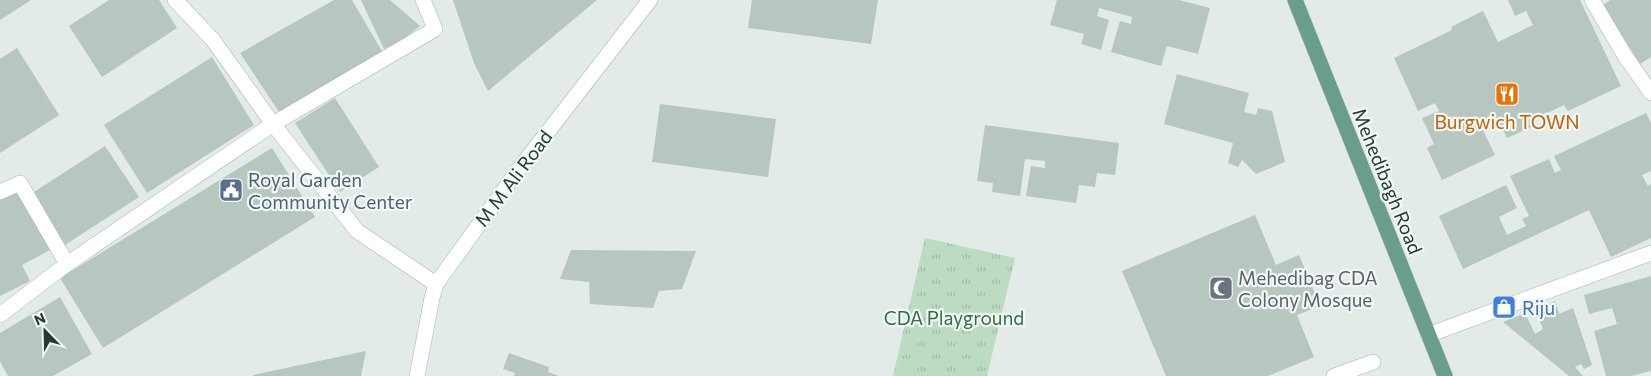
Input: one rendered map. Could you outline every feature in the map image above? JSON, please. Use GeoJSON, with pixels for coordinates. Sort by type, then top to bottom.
{"type":"FeatureCollection","features":[{"type":"Feature","properties":{"kind":"main road","name":"Mehedibagh Road"},"geometry":{"type":"LineString","coordinates":[[1295,0],[1445,376]]}},
{"type":"Feature","properties":{"kind":"street"},"geometry":{"type":"LineString","coordinates":[[175,0],[214,40],[273,124],[357,231],[436,284]]}},
{"type":"Feature","properties":{"kind":"street"},"geometry":{"type":"LineString","coordinates":[[0,316],[67,264],[273,124],[435,29],[423,0]]}},
{"type":"Feature","properties":{"kind":"street","name":"M M Ali Road"},"geometry":{"type":"LineString","coordinates":[[417,376],[436,284],[519,169],[650,0]]}},
{"type":"Feature","properties":{"kind":"street"},"geometry":{"type":"LineString","coordinates":[[1592,0],[1624,56],[1651,94]]}},
{"type":"Feature","properties":{"kind":"street"},"geometry":{"type":"LineString","coordinates":[[0,192],[20,183],[67,264]]}},
{"type":"Feature","properties":{"kind":"street"},"geometry":{"type":"LineString","coordinates":[[1428,335],[1651,253]]}},
{"type":"Feature","properties":{"kind":"street"},"geometry":{"type":"LineString","coordinates":[[1334,376],[1373,362]]}},
{"type":"Feature","properties":{"kind":"green space","name":"CDA Playground"},"geometry":{"type":"Polygon","coordinates":[[[925,238],[1015,258],[987,376],[893,376],[925,238]]]}},
{"type":"Feature","properties":{"kind":"building"},"geometry":{"type":"Polygon","coordinates":[[[0,0],[31,0],[0,20],[0,0]]]}},
{"type":"Feature","properties":{"kind":"building"},"geometry":{"type":"Polygon","coordinates":[[[109,0],[159,0],[177,28],[102,77],[69,26],[109,0]]]}},
{"type":"Feature","properties":{"kind":"building"},"geometry":{"type":"Polygon","coordinates":[[[334,0],[352,0],[383,53],[279,112],[240,53],[334,0]]]}},
{"type":"Feature","properties":{"kind":"building"},"geometry":{"type":"Polygon","coordinates":[[[361,0],[390,0],[420,26],[401,41],[384,49],[361,0]]]}},
{"type":"Feature","properties":{"kind":"building"},"geometry":{"type":"Polygon","coordinates":[[[453,0],[597,0],[488,91],[474,63],[453,0]]]}},
{"type":"Feature","properties":{"kind":"building"},"geometry":{"type":"Polygon","coordinates":[[[752,0],[878,0],[871,44],[748,28],[752,0]]]}},
{"type":"Feature","properties":{"kind":"building"},"geometry":{"type":"Polygon","coordinates":[[[1057,0],[1179,0],[1210,8],[1198,54],[1167,46],[1161,66],[1111,52],[1120,21],[1131,24],[1132,17],[1099,8],[1097,16],[1109,20],[1101,50],[1081,44],[1084,34],[1050,25],[1057,0]]]}},
{"type":"Feature","properties":{"kind":"building","name":"Burgwich TOWN"},"geometry":{"type":"Polygon","coordinates":[[[1508,0],[1580,0],[1621,86],[1568,111],[1564,105],[1533,120],[1536,125],[1507,138],[1496,117],[1480,124],[1495,155],[1442,180],[1427,148],[1434,144],[1422,118],[1439,111],[1435,103],[1418,111],[1394,58],[1452,30],[1451,27],[1483,11],[1498,42],[1533,25],[1526,11],[1515,16],[1508,0]]]}},
{"type":"Feature","properties":{"kind":"building"},"geometry":{"type":"Polygon","coordinates":[[[1610,0],[1651,0],[1651,57],[1640,64],[1603,5],[1610,0]]]}},
{"type":"Feature","properties":{"kind":"building"},"geometry":{"type":"Polygon","coordinates":[[[17,48],[59,115],[0,153],[0,59],[17,48]]]}},
{"type":"Feature","properties":{"kind":"building"},"geometry":{"type":"Polygon","coordinates":[[[212,57],[254,125],[147,193],[104,125],[212,57]]]}},
{"type":"Feature","properties":{"kind":"building"},"geometry":{"type":"Polygon","coordinates":[[[1177,74],[1249,93],[1244,112],[1256,115],[1258,108],[1272,111],[1285,162],[1256,174],[1242,160],[1238,167],[1228,163],[1233,143],[1164,124],[1177,74]]]}},
{"type":"Feature","properties":{"kind":"building"},"geometry":{"type":"Polygon","coordinates":[[[335,98],[379,167],[340,192],[295,123],[335,98]]]}},
{"type":"Feature","properties":{"kind":"building"},"geometry":{"type":"Polygon","coordinates":[[[660,104],[776,119],[768,177],[652,162],[660,104]]]}},
{"type":"Feature","properties":{"kind":"building"},"geometry":{"type":"Polygon","coordinates":[[[1646,113],[1651,123],[1651,171],[1642,175],[1648,186],[1651,184],[1651,238],[1611,257],[1589,210],[1463,269],[1439,216],[1506,185],[1517,208],[1499,217],[1507,235],[1526,226],[1522,219],[1529,216],[1510,176],[1549,159],[1555,173],[1561,170],[1554,156],[1646,113]]]}},
{"type":"Feature","properties":{"kind":"building"},"geometry":{"type":"Polygon","coordinates":[[[985,125],[1119,143],[1115,175],[1097,173],[1095,187],[1079,185],[1076,203],[1026,196],[1031,166],[1045,168],[1045,161],[1025,159],[1020,196],[992,192],[993,183],[977,181],[985,125]]]}},
{"type":"Feature","properties":{"kind":"building"},"geometry":{"type":"Polygon","coordinates":[[[105,146],[139,197],[65,245],[31,194],[105,146]]]}},
{"type":"Feature","properties":{"kind":"building"},"geometry":{"type":"Polygon","coordinates":[[[272,148],[315,217],[103,348],[60,278],[272,148]]]}},
{"type":"Feature","properties":{"kind":"building"},"geometry":{"type":"Polygon","coordinates":[[[20,189],[52,249],[22,265],[30,281],[0,296],[0,200],[20,189]]]}},
{"type":"Feature","properties":{"kind":"building","name":"Mehedibag CDA Colony Mosque"},"geometry":{"type":"Polygon","coordinates":[[[1255,215],[1276,265],[1299,255],[1320,306],[1297,315],[1314,357],[1268,376],[1166,376],[1122,271],[1255,215]]]}},
{"type":"Feature","properties":{"kind":"building"},"geometry":{"type":"Polygon","coordinates":[[[571,250],[696,251],[682,289],[659,291],[653,308],[590,304],[589,282],[560,279],[571,250]]]}},
{"type":"Feature","properties":{"kind":"building"},"geometry":{"type":"Polygon","coordinates":[[[1651,276],[1651,371],[1631,376],[1606,376],[1594,331],[1617,324],[1612,308],[1589,314],[1584,295],[1651,276]]]}},
{"type":"Feature","properties":{"kind":"building"},"geometry":{"type":"Polygon","coordinates":[[[60,297],[92,354],[53,376],[8,376],[0,361],[0,333],[60,297]]]}},
{"type":"Feature","properties":{"kind":"building"},"geometry":{"type":"Polygon","coordinates":[[[1555,301],[1559,314],[1573,308],[1592,365],[1584,369],[1581,364],[1575,367],[1583,376],[1569,376],[1503,322],[1525,313],[1535,334],[1543,329],[1535,310],[1555,301]]]}},
{"type":"Feature","properties":{"kind":"building"},"geometry":{"type":"Polygon","coordinates":[[[366,351],[361,376],[253,376],[253,375],[366,351]]]}},
{"type":"Feature","properties":{"kind":"building"},"geometry":{"type":"Polygon","coordinates":[[[509,353],[549,367],[548,372],[559,376],[514,376],[515,373],[503,369],[509,353]]]}},
{"type":"Feature","properties":{"kind":"place","name":"Burgwich TOWN"},"geometry":{"type":"Point","coordinates":[1507,94]}},
{"type":"Feature","properties":{"kind":"place","name":"Royal Garden Community Center"},"geometry":{"type":"Point","coordinates":[231,190]}},
{"type":"Feature","properties":{"kind":"place","name":"Mehedibag CDA Colony Mosque"},"geometry":{"type":"Point","coordinates":[1221,288]}},
{"type":"Feature","properties":{"kind":"place","name":"Riju"},"geometry":{"type":"Point","coordinates":[1504,307]}}]}
